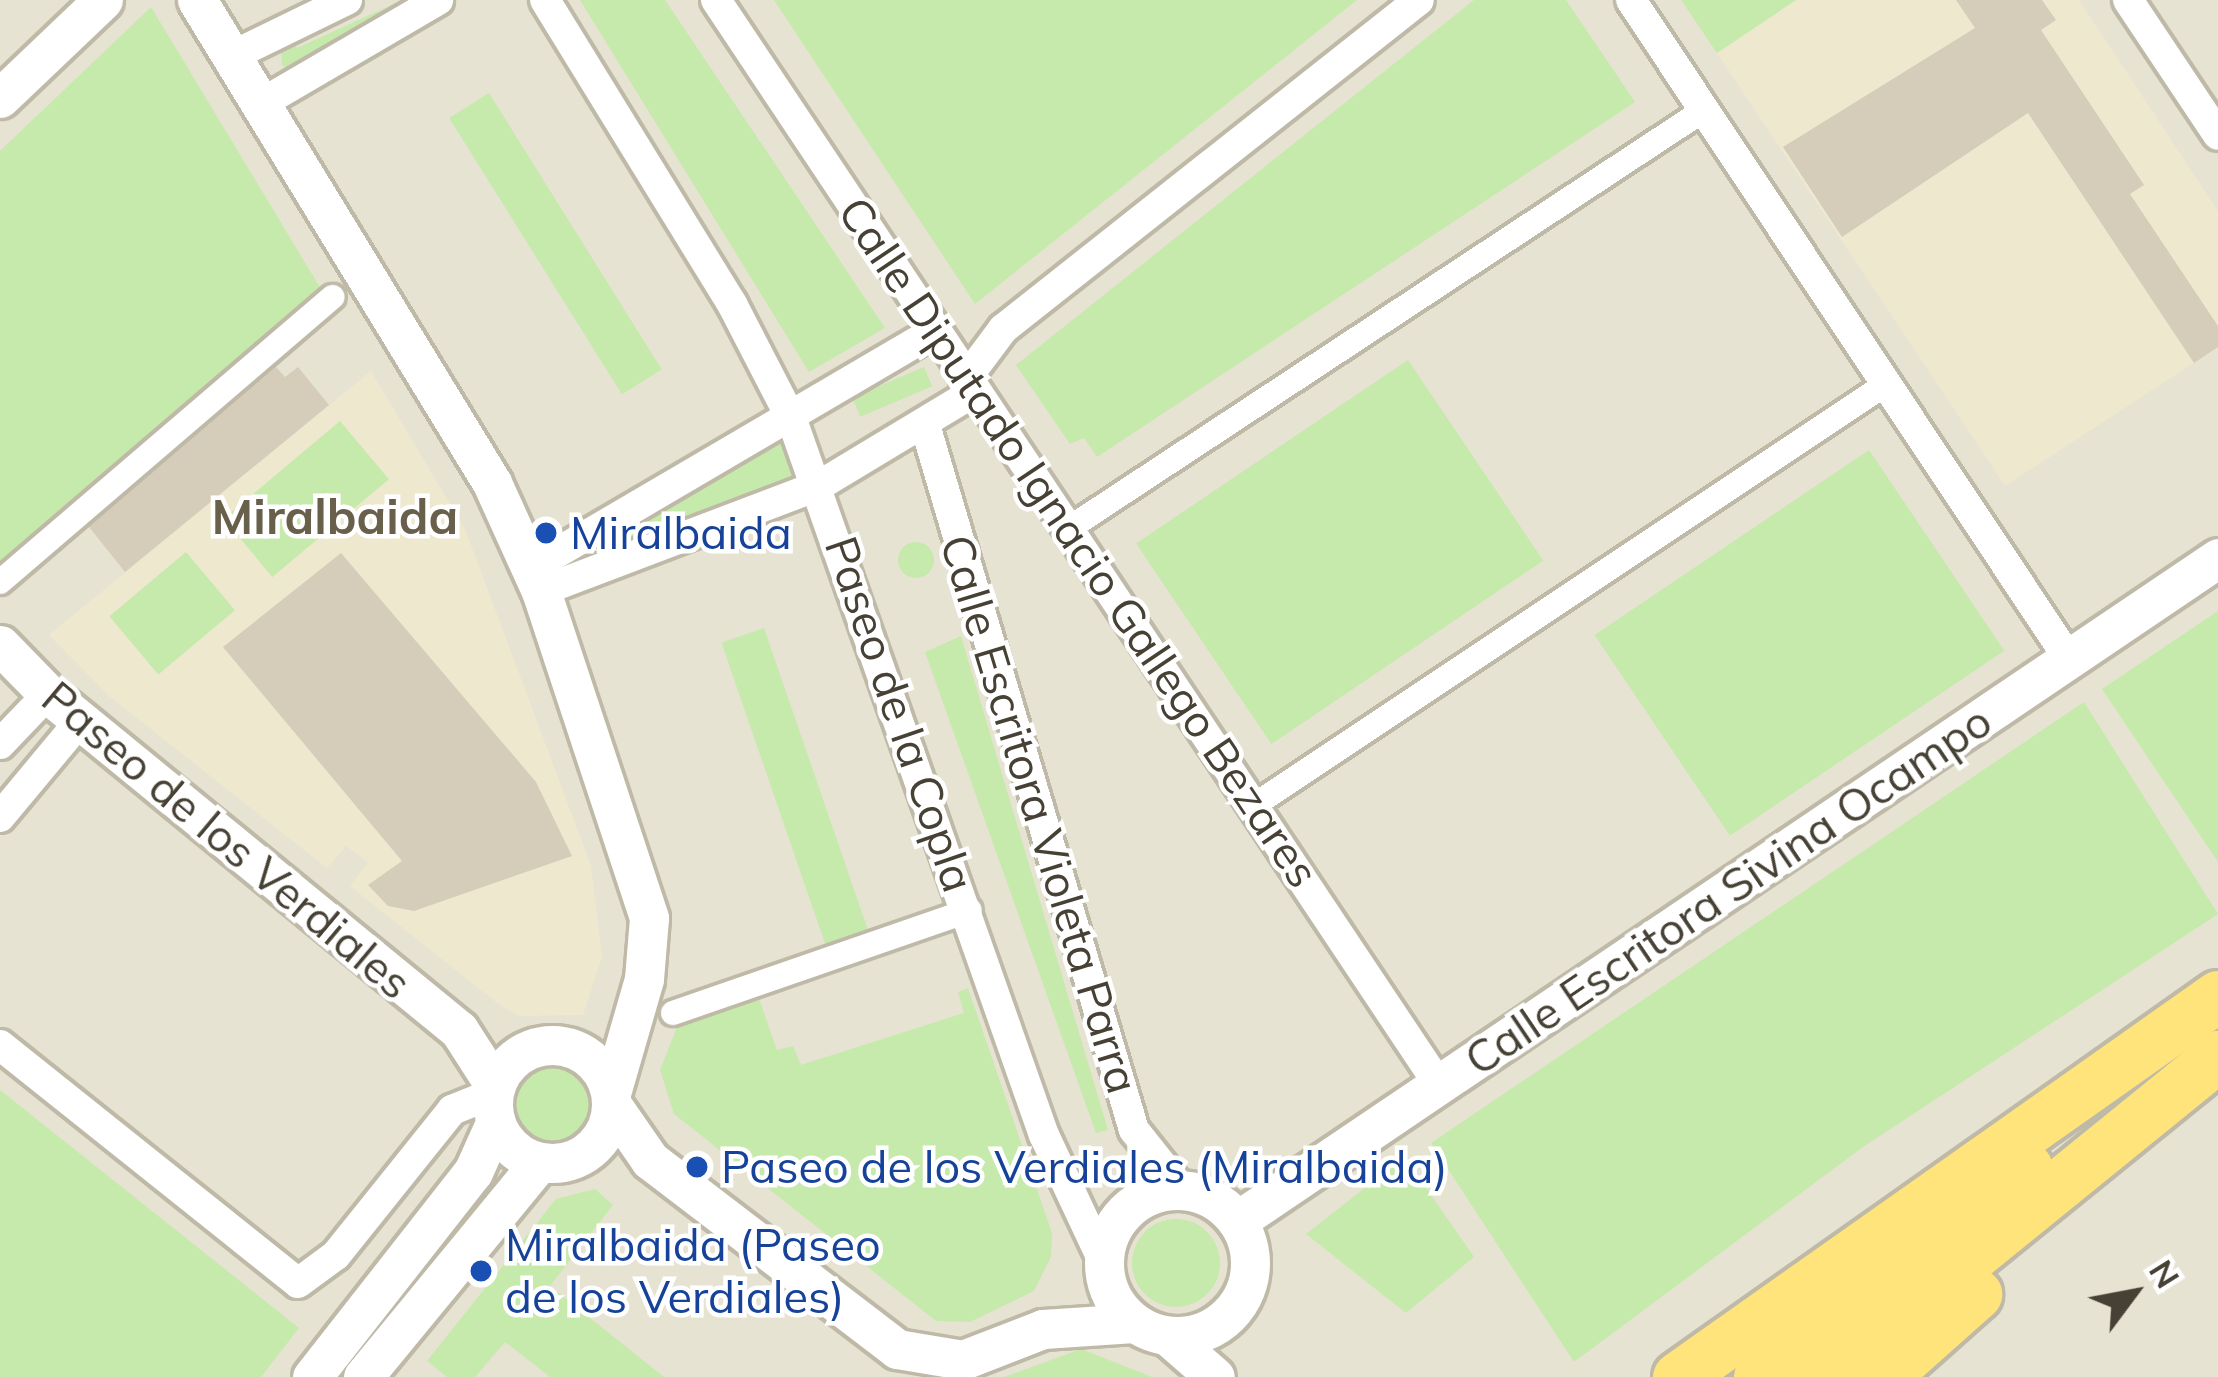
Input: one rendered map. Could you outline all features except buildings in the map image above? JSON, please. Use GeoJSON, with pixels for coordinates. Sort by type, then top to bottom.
{"type":"FeatureCollection","features":[{"type":"Feature","properties":{"kind":"highway"},"geometry":{"type":"LineString","coordinates":[[1678,1377],[2218,996]]}},
{"type":"Feature","properties":{"kind":"highway"},"geometry":{"type":"LineString","coordinates":[[1759,1377],[2218,1011]]}},
{"type":"Feature","properties":{"kind":"highway"},"geometry":{"type":"LineString","coordinates":[[1822,1377],[2218,1056]]}},
{"type":"Feature","properties":{"kind":"highway"},"geometry":{"type":"LineString","coordinates":[[1883,1377],[2218,1072]]}},
{"type":"Feature","properties":{"kind":"street"},"geometry":{"type":"LineString","coordinates":[[3,88],[103,0]]}},
{"type":"Feature","properties":{"kind":"street"},"geometry":{"type":"LineString","coordinates":[[197,0],[492,483],[536,580],[645,892],[656,1006],[592,1149]]}},
{"type":"Feature","properties":{"kind":"street"},"geometry":{"type":"LineString","coordinates":[[232,56],[347,0]]}},
{"type":"Feature","properties":{"kind":"street"},"geometry":{"type":"LineString","coordinates":[[262,103],[438,0]]}},
{"type":"Feature","properties":{"kind":"street","name":"Paseo de la Copla"},"geometry":{"type":"LineString","coordinates":[[545,0],[732,304],[792,420],[820,485],[970,910],[1044,1136],[1103,1263]]}},
{"type":"Feature","properties":{"kind":"street","name":"Calle Diputado Ignacio Gallego Bezares"},"geometry":{"type":"LineString","coordinates":[[716,0],[1439,1085]]}},
{"type":"Feature","properties":{"kind":"street"},"geometry":{"type":"LineString","coordinates":[[536,580],[820,485],[925,425],[970,386],[1003,329],[1419,0]]}},
{"type":"Feature","properties":{"kind":"street"},"geometry":{"type":"LineString","coordinates":[[1631,0],[2069,659]]}},
{"type":"Feature","properties":{"kind":"street"},"geometry":{"type":"LineString","coordinates":[[2128,0],[2218,134]]}},
{"type":"Feature","properties":{"kind":"street"},"geometry":{"type":"LineString","coordinates":[[1068,529],[1704,110]]}},
{"type":"Feature","properties":{"kind":"street"},"geometry":{"type":"LineString","coordinates":[[0,582],[332,297]]}},
{"type":"Feature","properties":{"kind":"street"},"geometry":{"type":"LineString","coordinates":[[536,580],[935,331]]}},
{"type":"Feature","properties":{"kind":"street"},"geometry":{"type":"LineString","coordinates":[[1256,804],[1886,384]]}},
{"type":"Feature","properties":{"kind":"street","name":"Calle Escritora Violeta Parra"},"geometry":{"type":"LineString","coordinates":[[925,425],[1135,1130],[1180,1190]]}},
{"type":"Feature","properties":{"kind":"street","name":"Calle Escritora Sivina Ocampo"},"geometry":{"type":"LineString","coordinates":[[1237,1221],[2218,558]]}},
{"type":"Feature","properties":{"kind":"street","name":"Paseo de los Verdiales"},"geometry":{"type":"LineString","coordinates":[[0,645],[80,721],[459,1030],[495,1101]]}},
{"type":"Feature","properties":{"kind":"street"},"geometry":{"type":"LineString","coordinates":[[0,744],[48,694]]}},
{"type":"Feature","properties":{"kind":"street"},"geometry":{"type":"LineString","coordinates":[[0,817],[80,721]]}},
{"type":"Feature","properties":{"kind":"street"},"geometry":{"type":"LineString","coordinates":[[312,1377],[473,1172],[505,1068],[656,1006],[970,910]]}},
{"type":"Feature","properties":{"kind":"street","name":"Paseo de los Verdiales"},"geometry":{"type":"LineString","coordinates":[[459,1030],[553,1046]]}},
{"type":"Feature","properties":{"kind":"street"},"geometry":{"type":"LineString","coordinates":[[0,1046],[298,1283],[336,1255],[452,1110],[495,1101]]}},
{"type":"Feature","properties":{"kind":"street"},"geometry":{"type":"LineString","coordinates":[[553,1046],[596,1064],[611,1099],[650,1160],[916,1367],[963,1360],[1042,1329],[1151,1330],[1190,1336],[1228,1317]]}},
{"type":"Feature","properties":{"kind":"street"},"geometry":{"type":"LineString","coordinates":[[495,1101],[520,1155],[539,1163]]}},
{"type":"Feature","properties":{"kind":"street"},"geometry":{"type":"LineString","coordinates":[[363,1377],[539,1163],[592,1149],[650,1160]]}},
{"type":"Feature","properties":{"kind":"street"},"geometry":{"type":"LineString","coordinates":[[1042,1329],[1103,1263],[1127,1209],[1180,1190],[1222,1204],[1237,1221],[1249,1281],[1228,1317],[1227,1377]]}},
{"type":"Feature","properties":{"kind":"street"},"geometry":{"type":"LineString","coordinates":[[1103,1263],[1112,1298],[1215,1377]]}},
{"type":"Feature","properties":{"kind":"shaded area"},"geometry":{"type":"Polygon","coordinates":[[[0,0],[2218,0],[2218,1377],[0,1377],[0,0]]]}},
{"type":"Feature","properties":{"kind":"shaded area"},"geometry":{"type":"Polygon","coordinates":[[[1796,0],[2079,0],[2218,211],[2218,347],[2005,486],[1717,53],[1796,0]]]}},
{"type":"Feature","properties":{"kind":"shaded area"},"geometry":{"type":"Polygon","coordinates":[[[371,371],[465,529],[591,866],[602,957],[583,1015],[518,1016],[497,1003],[350,886],[368,862],[346,846],[327,868],[109,696],[49,635],[371,371]]]}},
{"type":"Feature","properties":{"kind":"green space"},"geometry":{"type":"Polygon","coordinates":[[[402,0],[421,0],[289,70],[282,65],[281,46],[289,38],[297,48],[402,0]]]}},
{"type":"Feature","properties":{"kind":"green space"},"geometry":{"type":"Polygon","coordinates":[[[580,0],[665,0],[885,328],[809,372],[580,0]]]}},
{"type":"Feature","properties":{"kind":"green space"},"geometry":{"type":"Polygon","coordinates":[[[774,0],[1357,0],[975,304],[774,0]]]}},
{"type":"Feature","properties":{"kind":"green space"},"geometry":{"type":"Polygon","coordinates":[[[1474,0],[1566,0],[1635,102],[1097,457],[1084,438],[1070,444],[1016,365],[1474,0]]]}},
{"type":"Feature","properties":{"kind":"green space"},"geometry":{"type":"Polygon","coordinates":[[[1681,0],[1796,0],[1717,53],[1681,0]]]}},
{"type":"Feature","properties":{"kind":"green space"},"geometry":{"type":"Polygon","coordinates":[[[151,7],[324,294],[0,572],[0,151],[151,7]]]}},
{"type":"Feature","properties":{"kind":"green space"},"geometry":{"type":"Polygon","coordinates":[[[489,93],[662,369],[622,394],[449,118],[489,93]]]}},
{"type":"Feature","properties":{"kind":"green space"},"geometry":{"type":"Polygon","coordinates":[[[1408,360],[1543,561],[1271,744],[1136,543],[1408,360]]]}},
{"type":"Feature","properties":{"kind":"green space"},"geometry":{"type":"Polygon","coordinates":[[[924,367],[932,386],[860,417],[852,397],[924,367]]]}},
{"type":"Feature","properties":{"kind":"green space"},"geometry":{"type":"Polygon","coordinates":[[[340,421],[389,479],[272,577],[224,519],[340,421]]]}},
{"type":"Feature","properties":{"kind":"green space"},"geometry":{"type":"Polygon","coordinates":[[[777,438],[795,459],[796,486],[569,561],[777,438]]]}},
{"type":"Feature","properties":{"kind":"green space"},"geometry":{"type":"Polygon","coordinates":[[[1869,450],[2004,651],[1730,836],[1595,635],[1869,450]]]}},
{"type":"Feature","properties":{"kind":"green space"},"geometry":{"type":"Polygon","coordinates":[[[916,542],[928,548],[934,560],[928,572],[916,578],[904,572],[898,560],[904,548],[916,542]]]}},
{"type":"Feature","properties":{"kind":"green space"},"geometry":{"type":"Polygon","coordinates":[[[186,552],[235,610],[158,674],[109,616],[186,552]]]}},
{"type":"Feature","properties":{"kind":"green space"},"geometry":{"type":"Polygon","coordinates":[[[2218,611],[2218,862],[2102,689],[2218,611]]]}},
{"type":"Feature","properties":{"kind":"green space"},"geometry":{"type":"Polygon","coordinates":[[[764,628],[870,936],[828,951],[721,643],[764,628]]]}},
{"type":"Feature","properties":{"kind":"green space"},"geometry":{"type":"Polygon","coordinates":[[[961,636],[1108,1130],[1096,1133],[925,652],[961,636]]]}},
{"type":"Feature","properties":{"kind":"green space"},"geometry":{"type":"Polygon","coordinates":[[[2084,702],[2218,914],[1863,1147],[1574,1362],[1431,1143],[2084,702]]]}},
{"type":"Feature","properties":{"kind":"green space"},"geometry":{"type":"Polygon","coordinates":[[[968,988],[1052,1233],[1051,1257],[1034,1291],[970,1322],[936,1321],[674,1114],[660,1070],[681,1017],[756,990],[777,1050],[793,1046],[801,1065],[964,1013],[958,992],[968,988]]]}},
{"type":"Feature","properties":{"kind":"green space"},"geometry":{"type":"Polygon","coordinates":[[[553,1064],[582,1076],[594,1105],[582,1134],[553,1146],[524,1134],[512,1105],[524,1076],[553,1064]]]}},
{"type":"Feature","properties":{"kind":"green space"},"geometry":{"type":"Polygon","coordinates":[[[0,1090],[299,1328],[261,1377],[0,1377],[0,1090]]]}},
{"type":"Feature","properties":{"kind":"green space"},"geometry":{"type":"Polygon","coordinates":[[[1409,1163],[1474,1257],[1406,1313],[1306,1234],[1389,1169],[1409,1163]]]}},
{"type":"Feature","properties":{"kind":"green space"},"geometry":{"type":"Polygon","coordinates":[[[595,1189],[613,1205],[550,1286],[664,1377],[550,1377],[505,1342],[475,1377],[447,1377],[427,1361],[556,1199],[595,1189]]]}},
{"type":"Feature","properties":{"kind":"green space"},"geometry":{"type":"Polygon","coordinates":[[[1176,1219],[1207,1232],[1220,1263],[1207,1294],[1176,1307],[1145,1294],[1132,1263],[1145,1232],[1176,1219]]]}},
{"type":"Feature","properties":{"kind":"green space"},"geometry":{"type":"Polygon","coordinates":[[[1081,1349],[1152,1377],[1004,1377],[1081,1349]]]}},
{"type":"Feature","properties":{"kind":"place","name":"Miralbaida"},"geometry":{"type":"Point","coordinates":[546,533]}},
{"type":"Feature","properties":{"kind":"place","name":"Paseo de los Verdiales (Miralbaida)"},"geometry":{"type":"Point","coordinates":[697,1167]}},
{"type":"Feature","properties":{"kind":"place","name":"Miralbaida (Paseo de los Verdiales)"},"geometry":{"type":"Point","coordinates":[481,1271]}},
{"type":"Feature","properties":{"kind":"district","name":"Miralbaida"},"geometry":{"type":"Point","coordinates":[335,517]}}]}
